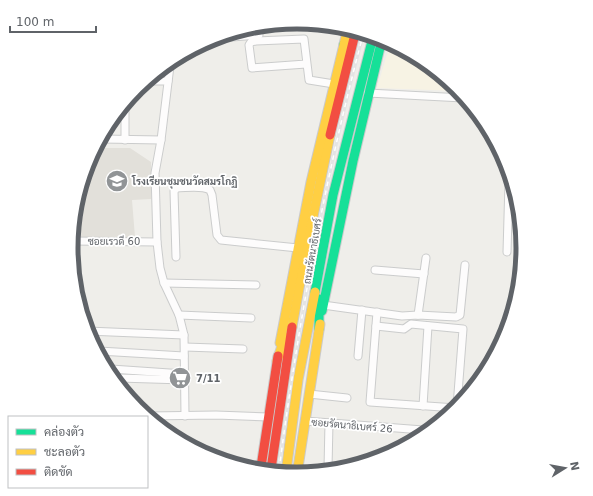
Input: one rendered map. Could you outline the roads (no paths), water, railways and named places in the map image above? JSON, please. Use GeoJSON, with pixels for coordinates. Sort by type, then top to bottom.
{"type":"FeatureCollection","features":[{"type":"Feature","properties":{"kind":"main road","name":"ถนนรัตนาธิเบศร์"},"geometry":{"type":"LineString","coordinates":[[261,464],[277,361],[298,248],[346,35]]}},
{"type":"Feature","properties":{"kind":"main road","name":"ถนนรัตนาธิเบศร์"},"geometry":{"type":"LineString","coordinates":[[272,466],[296,306],[333,118],[354,36]]}},
{"type":"Feature","properties":{"kind":"main road","name":"ถนนรัตนาธิเบศร์"},"geometry":{"type":"LineString","coordinates":[[287,467],[298,380],[333,195],[372,43]]}},
{"type":"Feature","properties":{"kind":"main road"},"geometry":{"type":"LineString","coordinates":[[333,118],[344,44]]}},
{"type":"Feature","properties":{"kind":"main road","name":"ถนนรัตนาธิเบศร์"},"geometry":{"type":"LineString","coordinates":[[298,467],[323,306],[342,210],[368,93],[380,46]]}},
{"type":"Feature","properties":{"kind":"main road"},"geometry":{"type":"LineString","coordinates":[[319,274],[319,329]]}},
{"type":"Feature","properties":{"kind":"main road"},"geometry":{"type":"LineString","coordinates":[[277,361],[296,306]]}},
{"type":"Feature","properties":{"kind":"street"},"geometry":{"type":"LineString","coordinates":[[239,36],[259,35]]}},
{"type":"Feature","properties":{"kind":"street"},"geometry":{"type":"LineString","coordinates":[[306,64],[252,68],[249,44],[256,40],[304,39],[309,80],[334,84]]}},
{"type":"Feature","properties":{"kind":"street"},"geometry":{"type":"LineString","coordinates":[[170,70],[161,140],[155,173],[157,242],[160,268],[164,283],[179,315],[184,335],[185,416]]}},
{"type":"Feature","properties":{"kind":"street"},"geometry":{"type":"LineString","coordinates":[[154,81],[168,81]]}},
{"type":"Feature","properties":{"kind":"street"},"geometry":{"type":"LineString","coordinates":[[368,93],[455,98]]}},
{"type":"Feature","properties":{"kind":"street"},"geometry":{"type":"LineString","coordinates":[[125,113],[125,140]]}},
{"type":"Feature","properties":{"kind":"street"},"geometry":{"type":"LineString","coordinates":[[106,139],[161,140]]}},
{"type":"Feature","properties":{"kind":"street"},"geometry":{"type":"LineString","coordinates":[[176,257],[174,192],[176,189],[182,188],[205,188],[210,190],[212,195],[217,235],[221,240],[298,248]]}},
{"type":"Feature","properties":{"kind":"street"},"geometry":{"type":"LineString","coordinates":[[507,252],[509,194]]}},
{"type":"Feature","properties":{"kind":"street","name":"ซอยเรวดี 60"},"geometry":{"type":"LineString","coordinates":[[78,241],[157,242]]}},
{"type":"Feature","properties":{"kind":"street"},"geometry":{"type":"LineString","coordinates":[[418,315],[426,258]]}},
{"type":"Feature","properties":{"kind":"street"},"geometry":{"type":"LineString","coordinates":[[323,306],[402,316],[418,315],[458,317],[464,265]]}},
{"type":"Feature","properties":{"kind":"street"},"geometry":{"type":"LineString","coordinates":[[375,270],[424,274]]}},
{"type":"Feature","properties":{"kind":"street"},"geometry":{"type":"LineString","coordinates":[[164,283],[256,285]]}},
{"type":"Feature","properties":{"kind":"street"},"geometry":{"type":"LineString","coordinates":[[358,356],[362,310]]}},
{"type":"Feature","properties":{"kind":"street"},"geometry":{"type":"LineString","coordinates":[[377,312],[370,402],[447,407]]}},
{"type":"Feature","properties":{"kind":"street"},"geometry":{"type":"LineString","coordinates":[[179,315],[252,318]]}},
{"type":"Feature","properties":{"kind":"street"},"geometry":{"type":"LineString","coordinates":[[376,326],[404,329],[411,324],[463,329],[458,395]]}},
{"type":"Feature","properties":{"kind":"street"},"geometry":{"type":"LineString","coordinates":[[424,406],[428,326]]}},
{"type":"Feature","properties":{"kind":"street"},"geometry":{"type":"LineString","coordinates":[[94,331],[184,335]]}},
{"type":"Feature","properties":{"kind":"street"},"geometry":{"type":"LineString","coordinates":[[185,347],[243,349]]}},
{"type":"Feature","properties":{"kind":"street"},"geometry":{"type":"LineString","coordinates":[[104,351],[184,356]]}},
{"type":"Feature","properties":{"kind":"street"},"geometry":{"type":"LineString","coordinates":[[114,369],[184,377]]}},
{"type":"Feature","properties":{"kind":"street"},"geometry":{"type":"LineString","coordinates":[[121,378],[184,377]]}},
{"type":"Feature","properties":{"kind":"street"},"geometry":{"type":"LineString","coordinates":[[309,394],[347,398]]}},
{"type":"Feature","properties":{"kind":"street"},"geometry":{"type":"LineString","coordinates":[[156,416],[268,417]]}},
{"type":"Feature","properties":{"kind":"street","name":"ซอยรัตนาธิเบศร์ 26"},"geometry":{"type":"LineString","coordinates":[[305,421],[419,430]]}},
{"type":"Feature","properties":{"kind":"street"},"geometry":{"type":"LineString","coordinates":[[328,465],[329,422]]}},
{"type":"Feature","properties":{"kind":"railway"},"geometry":{"type":"LineString","coordinates":[[279,467],[295,361],[314,251],[349,89],[362,39]]}},
{"type":"Feature","properties":{"kind":"place","name":"โรงเรียนชุมชนวัดสมรโกฏิ"},"geometry":{"type":"Point","coordinates":[117,181]}},
{"type":"Feature","properties":{"kind":"place","name":"7/11"},"geometry":{"type":"Point","coordinates":[180,378]}}]}
